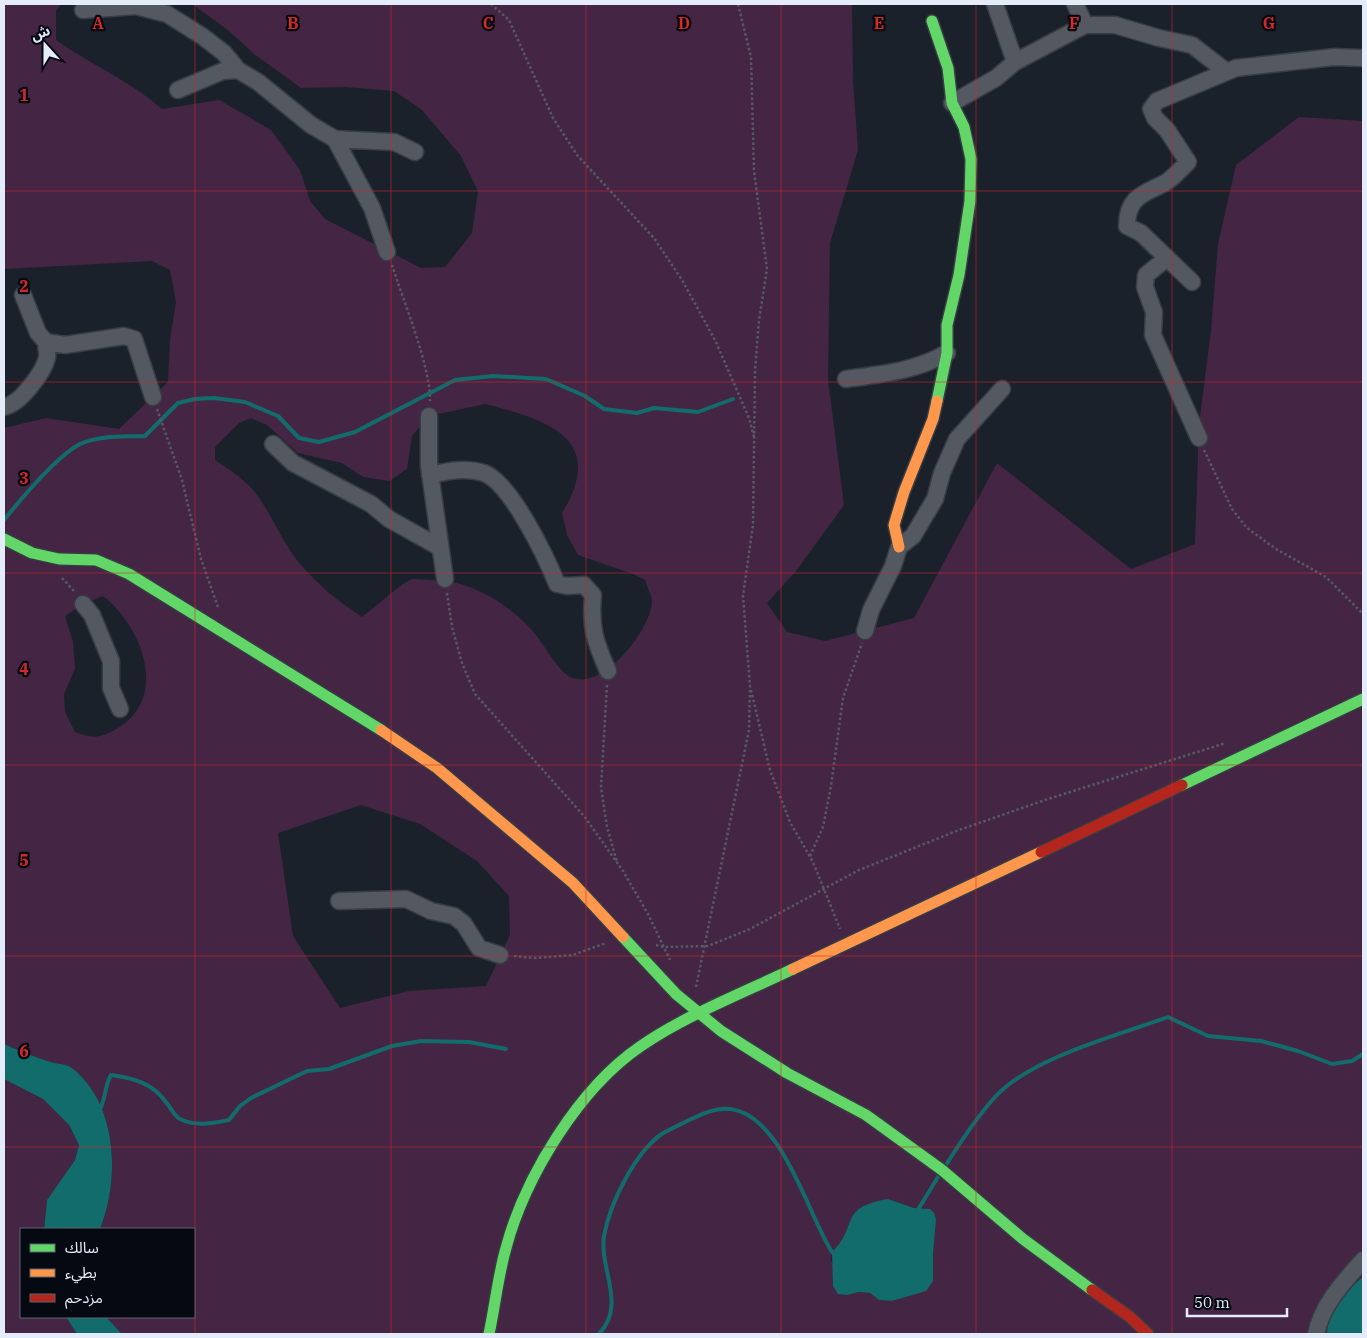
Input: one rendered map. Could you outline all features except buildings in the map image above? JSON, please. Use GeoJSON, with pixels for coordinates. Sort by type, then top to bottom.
{"type":"FeatureCollection","features":[{"type":"Feature","properties":{"kind":"street"},"geometry":{"type":"LineString","coordinates":[[995,4],[1015,62]]}},
{"type":"Feature","properties":{"kind":"street"},"geometry":{"type":"LineString","coordinates":[[1075,4],[1085,25]]}},
{"type":"Feature","properties":{"kind":"street"},"geometry":{"type":"LineString","coordinates":[[83,10],[136,6],[168,14],[224,53],[238,70],[258,82],[311,125],[335,139],[394,142],[415,152]]}},
{"type":"Feature","properties":{"kind":"street"},"geometry":{"type":"LineString","coordinates":[[865,631],[871,610],[893,566],[899,547],[894,525],[904,492],[933,419],[947,353],[947,325],[959,275],[970,201],[971,158],[964,127],[952,103],[948,68],[932,21]]}},
{"type":"Feature","properties":{"kind":"street"},"geometry":{"type":"LineString","coordinates":[[952,103],[996,78],[1015,62],[1085,25],[1115,25],[1159,38],[1192,45],[1227,72]]}},
{"type":"Feature","properties":{"kind":"street"},"geometry":{"type":"LineString","coordinates":[[1192,282],[1141,233],[1127,226],[1127,211],[1136,199],[1148,189],[1166,182],[1188,162],[1167,130],[1155,118],[1151,109],[1157,102],[1236,68],[1334,57],[1363,58]]}},
{"type":"Feature","properties":{"kind":"street"},"geometry":{"type":"LineString","coordinates":[[178,90],[223,71],[238,70]]}},
{"type":"Feature","properties":{"kind":"street"},"geometry":{"type":"LineString","coordinates":[[335,139],[372,208],[387,252]]}},
{"type":"Feature","properties":{"kind":"street"},"geometry":{"type":"LineString","coordinates":[[1167,258],[1146,275],[1145,287],[1154,312],[1153,335],[1199,438]]}},
{"type":"Feature","properties":{"kind":"street"},"geometry":{"type":"LineString","coordinates":[[4,407],[28,389],[42,371],[47,356],[46,342],[38,333],[23,295]]}},
{"type":"Feature","properties":{"kind":"street"},"geometry":{"type":"LineString","coordinates":[[46,342],[64,345],[124,336],[134,340],[154,397]]}},
{"type":"Feature","properties":{"kind":"street"},"geometry":{"type":"LineString","coordinates":[[846,379],[888,373],[928,364],[947,353]]}},
{"type":"Feature","properties":{"kind":"street"},"geometry":{"type":"LineString","coordinates":[[899,547],[913,536],[931,508],[957,439],[1002,389]]}},
{"type":"Feature","properties":{"kind":"street"},"geometry":{"type":"LineString","coordinates":[[429,416],[430,475],[445,580]]}},
{"type":"Feature","properties":{"kind":"street"},"geometry":{"type":"LineString","coordinates":[[273,444],[292,463],[371,504],[389,519],[439,547]]}},
{"type":"Feature","properties":{"kind":"street"},"geometry":{"type":"LineString","coordinates":[[430,475],[450,470],[473,470],[498,481],[529,526],[557,584],[567,586],[584,585],[593,595],[591,617],[594,641],[608,671]]}},
{"type":"Feature","properties":{"kind":"street"},"geometry":{"type":"LineString","coordinates":[[4,539],[32,553],[59,559],[96,560],[129,574],[347,707],[437,768],[573,883],[676,994],[697,1012],[746,1048],[866,1115],[942,1170],[1023,1239],[1130,1317],[1148,1334]]}},
{"type":"Feature","properties":{"kind":"street"},"geometry":{"type":"LineString","coordinates":[[84,604],[92,615],[111,661],[111,688],[120,709]]}},
{"type":"Feature","properties":{"kind":"street"},"geometry":{"type":"LineString","coordinates":[[490,1334],[506,1248],[522,1204],[543,1162],[574,1112],[608,1073],[640,1046],[697,1012],[847,945],[1363,699]]}},
{"type":"Feature","properties":{"kind":"street"},"geometry":{"type":"LineString","coordinates":[[339,901],[406,898],[431,911],[454,916],[464,924],[479,948],[500,955]]}},
{"type":"Feature","properties":{"kind":"street"},"geometry":{"type":"LineString","coordinates":[[1316,1334],[1319,1319],[1338,1289],[1363,1260]]}},
{"type":"Feature","properties":{"kind":"path"},"geometry":{"type":"LineString","coordinates":[[490,4],[509,20],[553,118],[577,155],[654,238],[682,280],[715,340],[749,418],[755,440]]}},
{"type":"Feature","properties":{"kind":"path"},"geometry":{"type":"LineString","coordinates":[[697,1012],[703,946],[749,730],[750,686],[743,596],[753,525],[755,371],[759,320],[767,269],[754,171],[751,57],[738,4]]}},
{"type":"Feature","properties":{"kind":"path"},"geometry":{"type":"LineString","coordinates":[[387,252],[430,393],[429,416]]}},
{"type":"Feature","properties":{"kind":"path"},"geometry":{"type":"LineString","coordinates":[[154,397],[160,421],[182,480],[201,558],[218,609]]}},
{"type":"Feature","properties":{"kind":"path"},"geometry":{"type":"LineString","coordinates":[[1199,438],[1213,473],[1232,510],[1247,528],[1276,549],[1326,577],[1363,614]]}},
{"type":"Feature","properties":{"kind":"path"},"geometry":{"type":"LineString","coordinates":[[445,580],[452,627],[462,664],[474,694],[584,816],[618,864],[648,914],[671,962]]}},
{"type":"Feature","properties":{"kind":"path"},"geometry":{"type":"LineString","coordinates":[[810,856],[823,827],[831,786],[843,698],[865,631]]}},
{"type":"Feature","properties":{"kind":"path"},"geometry":{"type":"LineString","coordinates":[[608,671],[601,787],[607,827],[618,864]]}},
{"type":"Feature","properties":{"kind":"path"},"geometry":{"type":"LineString","coordinates":[[750,686],[770,770],[790,822],[810,856],[847,945]]}},
{"type":"Feature","properties":{"kind":"path"},"geometry":{"type":"LineString","coordinates":[[647,943],[663,947],[703,946],[750,929],[859,870],[959,830],[1048,799],[1227,742]]}},
{"type":"Feature","properties":{"kind":"path"},"geometry":{"type":"LineString","coordinates":[[500,955],[534,958],[573,955],[624,936]]}},
{"type":"Feature","properties":{"kind":"shaded area"},"geometry":{"type":"Polygon","coordinates":[[[4,4],[61,4],[56,11],[56,40],[137,90],[162,109],[219,100],[271,130],[300,170],[310,201],[325,219],[421,268],[445,267],[472,233],[478,191],[461,156],[422,110],[394,91],[346,87],[301,88],[254,54],[228,30],[192,4],[852,4],[853,81],[858,150],[830,243],[828,380],[844,505],[796,571],[767,603],[787,632],[825,641],[914,618],[997,463],[1131,569],[1195,544],[1199,424],[1211,331],[1218,244],[1236,165],[1299,117],[1363,121],[1363,1277],[1343,1295],[1333,1308],[1327,1334],[122,1334],[107,1318],[195,1318],[195,1228],[100,1228],[111,1188],[112,1166],[111,1143],[99,1101],[87,1083],[72,1068],[41,1059],[4,1044],[4,428],[46,418],[119,429],[168,382],[170,340],[176,302],[170,270],[152,261],[4,269],[4,4]],[[485,404],[429,416],[412,436],[407,469],[389,481],[363,477],[342,463],[298,453],[267,425],[251,418],[239,423],[215,447],[215,460],[250,486],[266,508],[294,556],[308,573],[345,606],[362,617],[410,580],[457,583],[470,587],[496,600],[519,617],[534,632],[562,671],[567,675],[580,679],[594,677],[608,669],[621,657],[643,628],[652,602],[645,580],[578,555],[567,535],[562,513],[574,487],[578,467],[574,450],[564,436],[530,417],[485,404]],[[103,596],[83,604],[65,616],[73,642],[75,669],[64,694],[65,712],[75,732],[87,736],[107,734],[134,715],[143,698],[146,680],[144,661],[138,642],[129,624],[103,596]],[[361,805],[278,833],[293,936],[340,1008],[409,991],[486,986],[510,935],[509,896],[477,861],[420,824],[361,805]],[[888,1199],[832,1252],[831,1260],[848,1295],[858,1292],[870,1293],[879,1300],[892,1301],[933,1281],[930,1209],[914,1208],[888,1199]]]}},
{"type":"Feature","properties":{"kind":"shaded area"},"geometry":{"type":"Polygon","coordinates":[[[4,1044],[41,1059],[72,1068],[87,1083],[99,1101],[111,1143],[112,1166],[111,1188],[100,1228],[44,1228],[47,1200],[75,1160],[79,1145],[69,1125],[43,1099],[4,1079],[4,1044]]]}},
{"type":"Feature","properties":{"kind":"shaded area"},"geometry":{"type":"Polygon","coordinates":[[[4,1079],[43,1099],[69,1125],[79,1145],[75,1160],[47,1200],[44,1228],[20,1228],[20,1318],[67,1318],[77,1334],[4,1334],[4,1079]]]}},
{"type":"Feature","properties":{"kind":"shaded area"},"geometry":{"type":"Polygon","coordinates":[[[888,1199],[914,1208],[930,1209],[934,1213],[936,1219],[933,1281],[926,1291],[892,1301],[879,1300],[870,1293],[838,1294],[833,1286],[832,1252],[845,1234],[855,1213],[862,1207],[888,1199]]]}},
{"type":"Feature","properties":{"kind":"shaded area"},"geometry":{"type":"Polygon","coordinates":[[[1363,1277],[1363,1334],[1327,1334],[1333,1308],[1343,1295],[1363,1277]]]}},
{"type":"Feature","properties":{"kind":"shaded area"},"geometry":{"type":"Polygon","coordinates":[[[67,1318],[107,1318],[122,1334],[77,1334],[67,1318]]]}},
{"type":"Feature","properties":{"kind":"waterway"},"geometry":{"type":"LineString","coordinates":[[4,520],[50,468],[80,444],[104,438],[145,436],[178,403],[195,399],[214,398],[245,402],[278,416],[299,438],[319,442],[355,432],[455,380],[493,376],[546,379],[585,396],[604,409],[637,413],[654,408],[698,412],[733,399]]}},
{"type":"Feature","properties":{"kind":"waterway"},"geometry":{"type":"LineString","coordinates":[[946,1165],[981,1113],[995,1097],[1030,1070],[1076,1049],[1168,1017],[1208,1036],[1261,1041],[1298,1051],[1332,1064],[1352,1061],[1363,1054]]}},
{"type":"Feature","properties":{"kind":"waterway"},"geometry":{"type":"LineString","coordinates":[[99,1111],[111,1075],[141,1082],[160,1095],[178,1118],[192,1123],[204,1124],[229,1120],[240,1106],[251,1098],[307,1071],[329,1069],[392,1046],[421,1041],[469,1042],[506,1049]]}},
{"type":"Feature","properties":{"kind":"waterway"},"geometry":{"type":"LineString","coordinates":[[599,1334],[607,1323],[612,1299],[603,1248],[604,1236],[612,1209],[625,1179],[643,1152],[663,1133],[708,1112],[730,1109],[748,1115],[764,1128],[779,1147],[791,1168],[832,1252]]}},
{"type":"Feature","properties":{"kind":"waterway"},"geometry":{"type":"LineString","coordinates":[[919,1208],[938,1177]]}},
{"type":"Feature","properties":{"kind":"traffic: fast"},"geometry":{"type":"LineString","coordinates":[[932,21],[948,68],[952,103],[964,127],[971,159],[970,201],[959,275],[947,325],[947,353],[937,401]]}},
{"type":"Feature","properties":{"kind":"traffic: fast"},"geometry":{"type":"LineString","coordinates":[[4,539],[32,553],[59,559],[96,560],[129,574],[381,730]]}},
{"type":"Feature","properties":{"kind":"traffic: fast"},"geometry":{"type":"LineString","coordinates":[[1182,785],[1363,699]]}},
{"type":"Feature","properties":{"kind":"traffic: fast"},"geometry":{"type":"LineString","coordinates":[[623,937],[676,994],[721,1031],[787,1073],[866,1115],[942,1170],[1023,1239],[1092,1290]]}},
{"type":"Feature","properties":{"kind":"traffic: fast"},"geometry":{"type":"LineString","coordinates":[[489,1334],[503,1259],[526,1192],[557,1136],[596,1085],[618,1064],[658,1035],[715,1005],[793,969]]}},
{"type":"Feature","properties":{"kind":"traffic: slow"},"geometry":{"type":"LineString","coordinates":[[899,547],[894,525],[904,492],[933,419],[937,401]]}},
{"type":"Feature","properties":{"kind":"traffic: slow"},"geometry":{"type":"LineString","coordinates":[[381,730],[437,768],[573,883],[623,937]]}},
{"type":"Feature","properties":{"kind":"traffic: slow"},"geometry":{"type":"LineString","coordinates":[[793,969],[1041,852]]}},
{"type":"Feature","properties":{"kind":"traffic: jam"},"geometry":{"type":"LineString","coordinates":[[1041,852],[1182,785]]}},
{"type":"Feature","properties":{"kind":"traffic: jam"},"geometry":{"type":"LineString","coordinates":[[1092,1290],[1130,1317],[1148,1334]]}}]}
